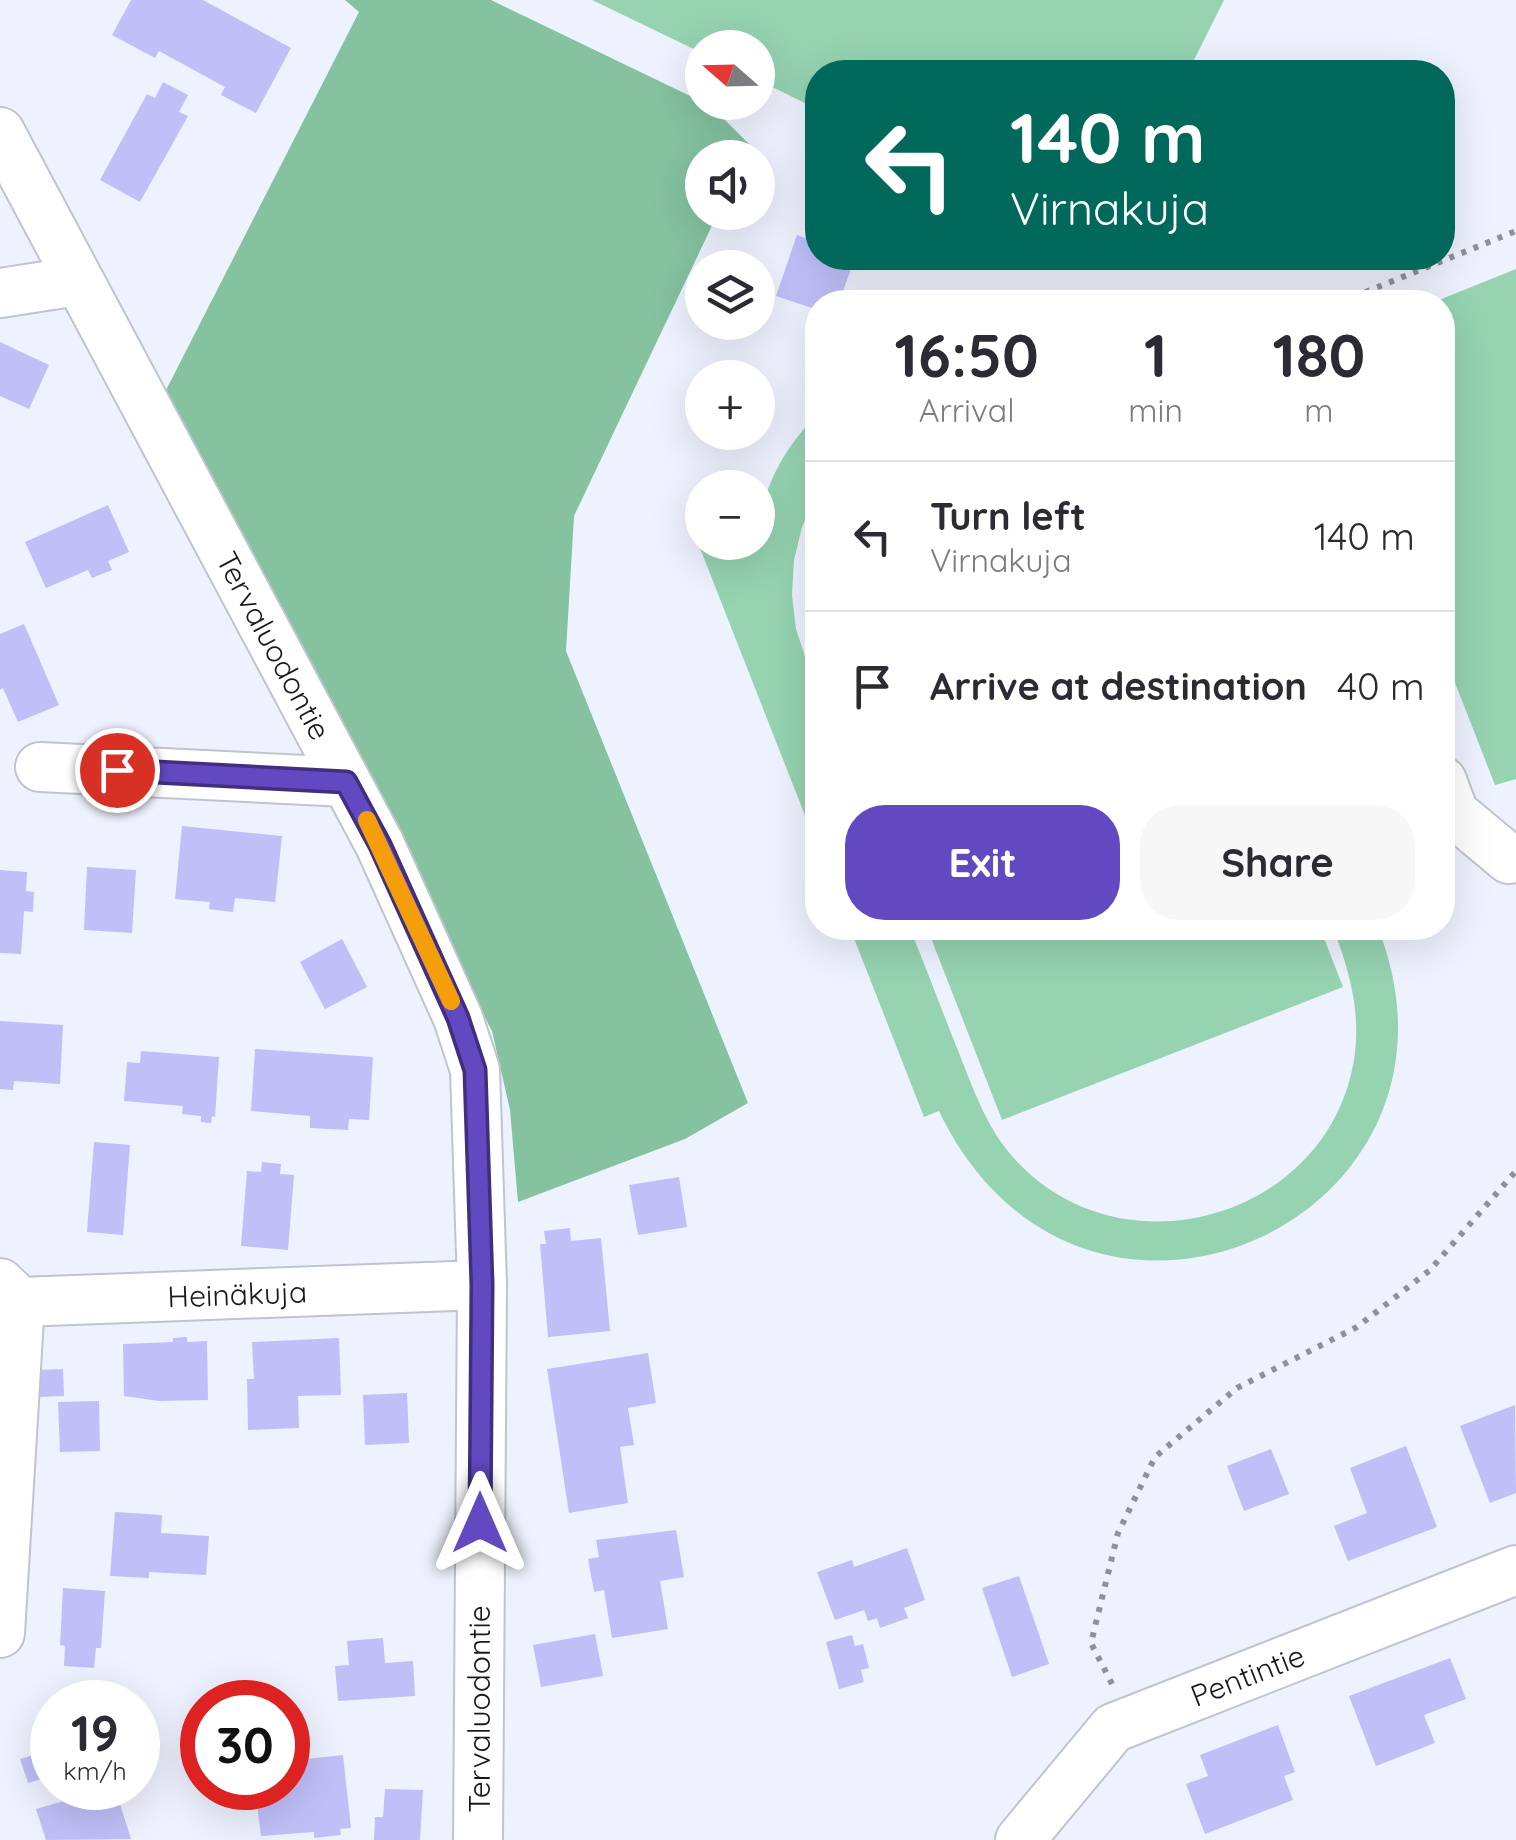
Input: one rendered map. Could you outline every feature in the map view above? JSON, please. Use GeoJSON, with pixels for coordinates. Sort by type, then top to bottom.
{"type":"FeatureCollection","features":[{"type":"Feature","properties":{"kind":"street","name":"Tervaluodontie"},"geometry":{"type":"LineString","coordinates":[[0,132],[380,845],[458,1018],[475,1070],[482,1285],[478,1840]]}},
{"type":"Feature","properties":{"kind":"street"},"geometry":{"type":"LineString","coordinates":[[0,293],[78,281]]}},
{"type":"Feature","properties":{"kind":"street"},"geometry":{"type":"LineString","coordinates":[[40,767],[346,782]]}},
{"type":"Feature","properties":{"kind":"street"},"geometry":{"type":"LineString","coordinates":[[1455,815],[1514,864]]}},
{"type":"Feature","properties":{"kind":"street","name":"Heinäkuja"},"geometry":{"type":"LineString","coordinates":[[10,1292],[482,1285]]}},
{"type":"Feature","properties":{"kind":"street"},"geometry":{"type":"LineString","coordinates":[[0,1633],[10,1292]]}},
{"type":"Feature","properties":{"kind":"street","name":"Pentintie"},"geometry":{"type":"LineString","coordinates":[[1020,1840],[1114,1728],[1516,1570]]}},
{"type":"Feature","properties":{"kind":"path"},"geometry":{"type":"LineString","coordinates":[[1455,256],[1516,231]]}},
{"type":"Feature","properties":{"kind":"path"},"geometry":{"type":"LineString","coordinates":[[1370,290],[1419,270]]}},
{"type":"Feature","properties":{"kind":"path"},"geometry":{"type":"LineString","coordinates":[[1130,1721],[1091,1643],[1118,1533],[1155,1457],[1237,1388],[1358,1326],[1430,1270],[1516,1171]]}},
{"type":"Feature","properties":{"kind":"green space"},"geometry":{"type":"Polygon","coordinates":[[[345,0],[491,0],[685,93],[685,120],[725,120],[745,140],[685,140],[685,230],[710,230],[700,250],[685,250],[685,282],[574,516],[566,651],[748,1103],[685,1139],[518,1202],[510,1110],[492,1031],[162,398],[359,12],[345,0]]]}},
{"type":"Feature","properties":{"kind":"green space"},"geometry":{"type":"Polygon","coordinates":[[[592,0],[1224,0],[1194,60],[805,60],[805,103],[775,88],[775,30],[685,30],[685,45],[592,0]]]}},
{"type":"Feature","properties":{"kind":"green space"},"geometry":{"type":"Polygon","coordinates":[[[1516,269],[1516,779],[1495,785],[1455,683],[1455,294],[1516,269]]]}},
{"type":"Feature","properties":{"kind":"green space"},"geometry":{"type":"Polygon","coordinates":[[[805,428],[805,520],[794,560],[792,595],[796,629],[805,656],[805,815],[705,560],[775,560],[775,474],[805,428]]]}},
{"type":"Feature","properties":{"kind":"green space"},"geometry":{"type":"Polygon","coordinates":[[[855,940],[915,940],[994,1131],[1012,1156],[1057,1194],[1108,1215],[1162,1221],[1216,1213],[1266,1191],[1308,1156],[1339,1110],[1355,1053],[1356,1020],[1352,989],[1337,940],[1380,940],[1398,1032],[1378,1121],[1327,1192],[1255,1240],[1171,1260],[1084,1248],[1003,1200],[939,1111],[924,1117],[855,940]]]}},
{"type":"Feature","properties":{"kind":"green space"},"geometry":{"type":"Polygon","coordinates":[[[932,940],[1325,940],[1343,987],[1002,1120],[932,940]]]}},
{"type":"Feature","properties":{"kind":"building"},"geometry":{"type":"Polygon","coordinates":[[[131,0],[203,0],[291,48],[256,113],[221,95],[225,87],[159,51],[155,58],[112,35],[131,0]]]}},
{"type":"Feature","properties":{"kind":"building"},"geometry":{"type":"Polygon","coordinates":[[[163,82],[188,95],[179,112],[188,116],[140,202],[100,180],[147,94],[155,98],[163,82]]]}},
{"type":"Feature","properties":{"kind":"building"},"geometry":{"type":"Polygon","coordinates":[[[797,235],[805,238],[805,270],[851,270],[843,290],[805,290],[805,306],[776,296],[797,235]]]}},
{"type":"Feature","properties":{"kind":"building"},"geometry":{"type":"Polygon","coordinates":[[[0,342],[49,365],[29,409],[0,396],[0,342]]]}},
{"type":"Feature","properties":{"kind":"building"},"geometry":{"type":"Polygon","coordinates":[[[108,505],[129,552],[108,561],[112,570],[92,578],[88,570],[46,588],[25,542],[108,505]]]}},
{"type":"Feature","properties":{"kind":"building"},"geometry":{"type":"Polygon","coordinates":[[[24,624],[59,705],[18,722],[3,688],[0,690],[0,634],[24,624]]]}},
{"type":"Feature","properties":{"kind":"building"},"geometry":{"type":"Polygon","coordinates":[[[182,826],[282,836],[275,902],[235,898],[233,912],[209,909],[210,902],[175,899],[182,826]]]}},
{"type":"Feature","properties":{"kind":"building"},"geometry":{"type":"Polygon","coordinates":[[[87,867],[136,870],[132,933],[84,930],[87,867]]]}},
{"type":"Feature","properties":{"kind":"building"},"geometry":{"type":"Polygon","coordinates":[[[0,870],[27,872],[26,891],[34,892],[33,912],[24,911],[21,954],[0,953],[0,870]]]}},
{"type":"Feature","properties":{"kind":"building"},"geometry":{"type":"Polygon","coordinates":[[[342,939],[367,987],[325,1009],[300,962],[342,939]]]}},
{"type":"Feature","properties":{"kind":"building"},"geometry":{"type":"Polygon","coordinates":[[[0,1021],[63,1025],[60,1084],[14,1081],[13,1090],[0,1089],[0,1021]]]}},
{"type":"Feature","properties":{"kind":"building"},"geometry":{"type":"Polygon","coordinates":[[[255,1049],[373,1057],[369,1120],[349,1119],[348,1130],[310,1128],[310,1116],[251,1111],[255,1049]]]}},
{"type":"Feature","properties":{"kind":"building"},"geometry":{"type":"Polygon","coordinates":[[[141,1051],[219,1057],[215,1117],[212,1116],[211,1123],[201,1122],[201,1116],[182,1114],[183,1106],[124,1101],[127,1062],[140,1063],[141,1051]]]}},
{"type":"Feature","properties":{"kind":"building"},"geometry":{"type":"Polygon","coordinates":[[[94,1142],[130,1145],[123,1235],[87,1232],[94,1142]]]}},
{"type":"Feature","properties":{"kind":"building"},"geometry":{"type":"Polygon","coordinates":[[[262,1162],[281,1164],[280,1174],[294,1175],[288,1250],[241,1246],[247,1171],[261,1172],[262,1162]]]}},
{"type":"Feature","properties":{"kind":"building"},"geometry":{"type":"Polygon","coordinates":[[[679,1177],[687,1227],[638,1235],[629,1185],[679,1177]]]}},
{"type":"Feature","properties":{"kind":"building"},"geometry":{"type":"Polygon","coordinates":[[[570,1228],[571,1241],[601,1238],[610,1331],[548,1337],[540,1244],[546,1244],[544,1231],[570,1228]]]}},
{"type":"Feature","properties":{"kind":"building"},"geometry":{"type":"Polygon","coordinates":[[[187,1337],[187,1342],[207,1341],[208,1400],[159,1401],[124,1396],[123,1344],[173,1342],[173,1338],[187,1337]]]}},
{"type":"Feature","properties":{"kind":"building"},"geometry":{"type":"Polygon","coordinates":[[[339,1338],[341,1395],[298,1396],[299,1428],[248,1430],[247,1379],[254,1379],[252,1342],[339,1338]]]}},
{"type":"Feature","properties":{"kind":"building"},"geometry":{"type":"Polygon","coordinates":[[[648,1353],[656,1403],[628,1408],[634,1445],[620,1447],[628,1503],[569,1513],[547,1369],[648,1353]]]}},
{"type":"Feature","properties":{"kind":"building"},"geometry":{"type":"Polygon","coordinates":[[[63,1369],[64,1396],[38,1397],[37,1370],[63,1369]]]}},
{"type":"Feature","properties":{"kind":"building"},"geometry":{"type":"Polygon","coordinates":[[[407,1393],[409,1443],[365,1445],[363,1395],[407,1393]]]}},
{"type":"Feature","properties":{"kind":"building"},"geometry":{"type":"Polygon","coordinates":[[[99,1401],[100,1451],[60,1452],[58,1402],[99,1401]]]}},
{"type":"Feature","properties":{"kind":"building"},"geometry":{"type":"Polygon","coordinates":[[[1515,1405],[1516,1493],[1490,1503],[1460,1426],[1515,1405]]]}},
{"type":"Feature","properties":{"kind":"building"},"geometry":{"type":"Polygon","coordinates":[[[1406,1446],[1437,1527],[1348,1561],[1334,1526],[1367,1513],[1350,1468],[1406,1446]]]}},
{"type":"Feature","properties":{"kind":"building"},"geometry":{"type":"Polygon","coordinates":[[[1271,1449],[1289,1494],[1244,1511],[1227,1466],[1271,1449]]]}},
{"type":"Feature","properties":{"kind":"building"},"geometry":{"type":"Polygon","coordinates":[[[115,1512],[162,1515],[161,1533],[209,1536],[206,1575],[149,1572],[149,1578],[110,1576],[115,1512]]]}},
{"type":"Feature","properties":{"kind":"building"},"geometry":{"type":"Polygon","coordinates":[[[676,1530],[684,1577],[660,1581],[668,1629],[612,1638],[604,1590],[594,1592],[588,1559],[599,1557],[596,1540],[676,1530]]]}},
{"type":"Feature","properties":{"kind":"building"},"geometry":{"type":"Polygon","coordinates":[[[907,1548],[925,1600],[904,1608],[908,1618],[880,1628],[877,1618],[868,1621],[864,1610],[835,1620],[817,1572],[852,1560],[854,1567],[907,1548]]]}},
{"type":"Feature","properties":{"kind":"building"},"geometry":{"type":"Polygon","coordinates":[[[1019,1576],[1049,1664],[1012,1677],[982,1588],[1019,1576]]]}},
{"type":"Feature","properties":{"kind":"building"},"geometry":{"type":"Polygon","coordinates":[[[63,1588],[105,1591],[101,1648],[96,1648],[94,1668],[64,1666],[65,1646],[60,1645],[63,1588]]]}},
{"type":"Feature","properties":{"kind":"building"},"geometry":{"type":"Polygon","coordinates":[[[595,1634],[603,1676],[541,1687],[533,1645],[595,1634]]]}},
{"type":"Feature","properties":{"kind":"building"},"geometry":{"type":"Polygon","coordinates":[[[852,1635],[855,1646],[863,1644],[869,1668],[861,1670],[864,1682],[839,1689],[826,1642],[852,1635]]]}},
{"type":"Feature","properties":{"kind":"building"},"geometry":{"type":"Polygon","coordinates":[[[383,1638],[385,1663],[413,1661],[415,1696],[338,1701],[335,1666],[349,1665],[347,1641],[383,1638]]]}},
{"type":"Feature","properties":{"kind":"building"},"geometry":{"type":"Polygon","coordinates":[[[1450,1658],[1466,1699],[1424,1715],[1435,1743],[1376,1766],[1349,1696],[1450,1658]]]}},
{"type":"Feature","properties":{"kind":"building"},"geometry":{"type":"Polygon","coordinates":[[[1278,1725],[1295,1772],[1284,1776],[1293,1800],[1205,1834],[1186,1784],[1208,1776],[1200,1755],[1278,1725]]]}},
{"type":"Feature","properties":{"kind":"building"},"geometry":{"type":"Polygon","coordinates":[[[343,1755],[351,1828],[340,1829],[341,1835],[314,1838],[314,1832],[261,1836],[258,1810],[310,1810],[310,1759],[343,1755]]]}},
{"type":"Feature","properties":{"kind":"building"},"geometry":{"type":"Polygon","coordinates":[[[30,1756],[30,1782],[28,1783],[20,1759],[30,1756]]]}},
{"type":"Feature","properties":{"kind":"building"},"geometry":{"type":"Polygon","coordinates":[[[385,1789],[423,1790],[420,1840],[374,1840],[375,1817],[383,1817],[385,1789]]]}},
{"type":"Feature","properties":{"kind":"building"},"geometry":{"type":"Polygon","coordinates":[[[36,1810],[122,1810],[131,1839],[46,1840],[36,1810]]]}},
{"type":"Feature","properties":{"kind":"slow traffic"},"geometry":{"type":"LineString","coordinates":[[367,820],[451,1001]]}},
{"type":"Feature","properties":{"kind":"route"},"geometry":{"type":"LineString","coordinates":[[117,770],[346,782],[380,845],[458,1018],[475,1070],[482,1285],[480,1523]]}}]}
